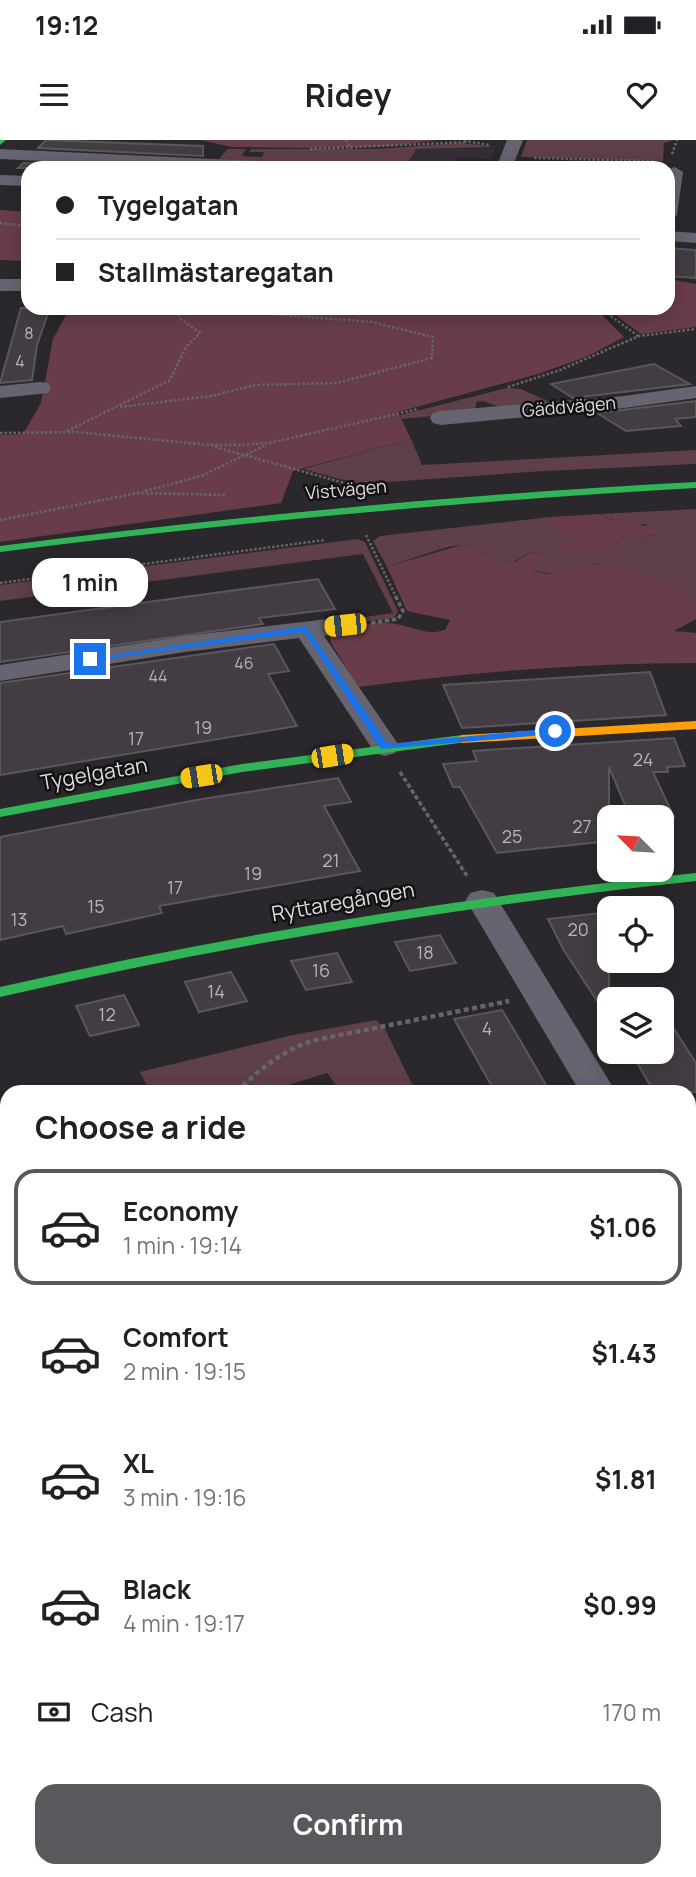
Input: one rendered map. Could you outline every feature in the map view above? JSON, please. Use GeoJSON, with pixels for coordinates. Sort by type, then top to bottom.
{"type":"FeatureCollection","features":[{"type":"Feature","properties":{"kind":"street"},"geometry":{"type":"LineString","coordinates":[[507,161],[514,140]]}},
{"type":"Feature","properties":{"kind":"street"},"geometry":{"type":"LineString","coordinates":[[0,154],[102,161]]}},
{"type":"Feature","properties":{"kind":"street"},"geometry":{"type":"LineString","coordinates":[[0,180],[21,181]]}},
{"type":"Feature","properties":{"kind":"street"},"geometry":{"type":"LineString","coordinates":[[675,236],[696,238]]}},
{"type":"Feature","properties":{"kind":"street"},"geometry":{"type":"LineString","coordinates":[[0,285],[21,285]]}},
{"type":"Feature","properties":{"kind":"street"},"geometry":{"type":"LineString","coordinates":[[0,392],[40,388]]}},
{"type":"Feature","properties":{"kind":"street","name":"Gäddvägen"},"geometry":{"type":"LineString","coordinates":[[434,412],[624,402],[696,392]]}},
{"type":"Feature","properties":{"kind":"street","name":"Vistvägen"},"geometry":{"type":"LineString","coordinates":[[0,549],[155,528],[338,509],[568,491],[696,485]]}},
{"type":"Feature","properties":{"kind":"street"},"geometry":{"type":"LineString","coordinates":[[0,673],[185,644],[345,625]]}},
{"type":"Feature","properties":{"kind":"street"},"geometry":{"type":"LineString","coordinates":[[306,629],[385,747]]}},
{"type":"Feature","properties":{"kind":"street","name":"Tygelgatan"},"geometry":{"type":"LineString","coordinates":[[0,813],[385,747],[543,732],[696,725]]}},
{"type":"Feature","properties":{"kind":"street","name":"Ryttaregången"},"geometry":{"type":"LineString","coordinates":[[0,992],[206,947],[347,921],[592,886],[696,877]]}},
{"type":"Feature","properties":{"kind":"street"},"geometry":{"type":"LineString","coordinates":[[482,900],[594,1085]]}},
{"type":"Feature","properties":{"kind":"path"},"geometry":{"type":"LineString","coordinates":[[346,140],[351,149]]}},
{"type":"Feature","properties":{"kind":"path"},"geometry":{"type":"LineString","coordinates":[[299,149],[351,149],[467,142]]}},
{"type":"Feature","properties":{"kind":"path"},"geometry":{"type":"LineString","coordinates":[[0,223],[21,225]]}},
{"type":"Feature","properties":{"kind":"path"},"geometry":{"type":"LineString","coordinates":[[63,432],[120,407],[170,380],[186,346],[200,333],[179,315]]}},
{"type":"Feature","properties":{"kind":"path"},"geometry":{"type":"LineString","coordinates":[[120,407],[211,396],[255,385],[337,383],[432,358],[433,337],[372,322],[284,315]]}},
{"type":"Feature","properties":{"kind":"path"},"geometry":{"type":"LineString","coordinates":[[608,315],[639,337]]}},
{"type":"Feature","properties":{"kind":"path"},"geometry":{"type":"LineString","coordinates":[[503,388],[560,370],[639,337],[696,328]]}},
{"type":"Feature","properties":{"kind":"path"},"geometry":{"type":"LineString","coordinates":[[0,433],[63,432],[209,445],[269,443],[434,412]]}},
{"type":"Feature","properties":{"kind":"path"},"geometry":{"type":"LineString","coordinates":[[138,493],[189,480],[269,443]]}},
{"type":"Feature","properties":{"kind":"path"},"geometry":{"type":"LineString","coordinates":[[209,445],[356,486]]}},
{"type":"Feature","properties":{"kind":"path"},"geometry":{"type":"LineString","coordinates":[[345,625],[398,619],[402,615],[366,535],[378,533]]}},
{"type":"Feature","properties":{"kind":"path"},"geometry":{"type":"LineString","coordinates":[[0,583],[325,540]]}},
{"type":"Feature","properties":{"kind":"path"},"geometry":{"type":"LineString","coordinates":[[385,747],[482,900]]}},
{"type":"Feature","properties":{"kind":"path"},"geometry":{"type":"LineString","coordinates":[[244,1085],[263,1065],[287,1050],[311,1041],[340,1033],[540,995]]}},
{"type":"Feature","properties":{"kind":"shaded area"},"geometry":{"type":"Polygon","coordinates":[[[201,140],[438,140],[390,146],[313,148],[232,147],[201,140]]]}},
{"type":"Feature","properties":{"kind":"shaded area"},"geometry":{"type":"Polygon","coordinates":[[[527,140],[674,140],[664,143],[663,161],[521,157],[527,140]]]}},
{"type":"Feature","properties":{"kind":"shaded area"},"geometry":{"type":"Polygon","coordinates":[[[461,143],[496,147],[416,149],[409,161],[218,161],[227,149],[246,149],[242,156],[262,157],[264,152],[249,152],[251,149],[377,149],[461,143]]]}},
{"type":"Feature","properties":{"kind":"shaded area"},"geometry":{"type":"Polygon","coordinates":[[[416,149],[495,149],[491,159],[457,157],[455,161],[409,161],[416,149]]]}},
{"type":"Feature","properties":{"kind":"shaded area"},"geometry":{"type":"Polygon","coordinates":[[[0,210],[21,212],[21,261],[0,260],[0,210]]]}},
{"type":"Feature","properties":{"kind":"shaded area"},"geometry":{"type":"Polygon","coordinates":[[[675,280],[696,284],[696,327],[641,334],[615,315],[675,315],[675,280]]]}},
{"type":"Feature","properties":{"kind":"shaded area"},"geometry":{"type":"Polygon","coordinates":[[[66,315],[602,315],[624,337],[588,356],[538,374],[398,412],[411,439],[293,471],[281,503],[0,542],[0,435],[23,434],[41,403],[53,339],[66,315]]]}},
{"type":"Feature","properties":{"kind":"shaded area"},"geometry":{"type":"Polygon","coordinates":[[[507,388],[521,389],[556,405],[502,408],[483,401],[476,402],[476,407],[465,413],[402,419],[400,415],[507,388]]]}},
{"type":"Feature","properties":{"kind":"shaded area"},"geometry":{"type":"Polygon","coordinates":[[[411,439],[422,465],[696,450],[696,464],[358,484],[303,469],[411,439]]]}},
{"type":"Feature","properties":{"kind":"shaded area"},"geometry":{"type":"Polygon","coordinates":[[[696,509],[696,605],[681,589],[597,563],[558,575],[530,570],[547,562],[548,556],[531,552],[507,563],[461,545],[387,567],[373,541],[380,536],[550,517],[563,534],[576,542],[612,547],[621,539],[655,535],[645,524],[627,526],[600,514],[696,509]]]}},
{"type":"Feature","properties":{"kind":"shaded area"},"geometry":{"type":"Polygon","coordinates":[[[600,514],[615,521],[659,530],[655,535],[621,539],[598,554],[564,554],[560,546],[573,543],[558,530],[550,517],[600,514]]]}},
{"type":"Feature","properties":{"kind":"shaded area"},"geometry":{"type":"Polygon","coordinates":[[[358,539],[365,542],[398,611],[394,618],[359,622],[357,618],[393,613],[363,554],[0,601],[0,585],[358,539]]]}},
{"type":"Feature","properties":{"kind":"shaded area"},"geometry":{"type":"Polygon","coordinates":[[[461,545],[495,560],[509,563],[531,552],[548,556],[547,562],[531,570],[541,573],[557,573],[586,565],[603,564],[639,572],[674,585],[683,590],[696,605],[696,619],[674,631],[696,633],[696,663],[527,669],[358,687],[331,643],[330,636],[352,627],[380,623],[426,632],[445,630],[450,620],[407,611],[387,567],[461,545]]]}},
{"type":"Feature","properties":{"kind":"shaded area"},"geometry":{"type":"Polygon","coordinates":[[[376,1020],[385,1029],[413,1085],[336,1085],[327,1073],[288,1085],[146,1085],[140,1072],[293,1035],[376,1020]]]}},
{"type":"Feature","properties":{"kind":"building"},"geometry":{"type":"Polygon","coordinates":[[[46,140],[203,146],[203,156],[38,148],[46,140]]]}},
{"type":"Feature","properties":{"kind":"building"},"geometry":{"type":"Polygon","coordinates":[[[675,248],[696,250],[696,278],[675,276],[675,248]]]}},
{"type":"Feature","properties":{"kind":"building"},"geometry":{"type":"Polygon","coordinates":[[[21,308],[21,315],[48,315],[37,345],[32,380],[0,383],[21,308]]]}},
{"type":"Feature","properties":{"kind":"building"},"geometry":{"type":"Polygon","coordinates":[[[654,364],[690,384],[573,398],[551,384],[654,364]]]}},
{"type":"Feature","properties":{"kind":"building"},"geometry":{"type":"Polygon","coordinates":[[[696,401],[696,417],[675,419],[681,426],[626,431],[597,413],[696,401]]]}},
{"type":"Feature","properties":{"kind":"building"},"geometry":{"type":"Polygon","coordinates":[[[318,579],[335,609],[259,618],[263,624],[0,662],[0,622],[318,579]]]}},
{"type":"Feature","properties":{"kind":"building"},"geometry":{"type":"Polygon","coordinates":[[[274,644],[289,671],[268,674],[297,726],[0,775],[0,683],[274,644]]]}},
{"type":"Feature","properties":{"kind":"building"},"geometry":{"type":"Polygon","coordinates":[[[650,672],[666,715],[462,728],[443,685],[650,672]]]}},
{"type":"Feature","properties":{"kind":"building"},"geometry":{"type":"Polygon","coordinates":[[[674,738],[685,766],[667,767],[668,772],[653,772],[668,805],[625,805],[609,767],[609,805],[597,805],[597,842],[497,853],[460,787],[453,787],[443,764],[477,761],[473,751],[674,738]]]}},
{"type":"Feature","properties":{"kind":"building"},"geometry":{"type":"Polygon","coordinates":[[[338,778],[351,802],[324,806],[360,871],[159,906],[162,913],[66,934],[63,926],[0,940],[0,837],[202,799],[338,778]]]}},
{"type":"Feature","properties":{"kind":"building"},"geometry":{"type":"Polygon","coordinates":[[[597,913],[597,973],[609,973],[609,987],[597,987],[597,1001],[563,949],[548,919],[597,913]]]}},
{"type":"Feature","properties":{"kind":"building"},"geometry":{"type":"Polygon","coordinates":[[[440,935],[456,963],[410,971],[395,942],[440,935]]]}},
{"type":"Feature","properties":{"kind":"building"},"geometry":{"type":"Polygon","coordinates":[[[337,953],[352,982],[306,990],[291,961],[337,953]]]}},
{"type":"Feature","properties":{"kind":"building"},"geometry":{"type":"Polygon","coordinates":[[[231,972],[247,1001],[199,1012],[185,982],[231,972]]]}},
{"type":"Feature","properties":{"kind":"building"},"geometry":{"type":"Polygon","coordinates":[[[124,995],[139,1025],[90,1036],[76,1006],[124,995]]]}},
{"type":"Feature","properties":{"kind":"building"},"geometry":{"type":"Polygon","coordinates":[[[502,1010],[546,1085],[491,1085],[454,1019],[502,1010]]]}},
{"type":"Feature","properties":{"kind":"building"},"geometry":{"type":"Polygon","coordinates":[[[674,1029],[696,1063],[696,1085],[650,1085],[638,1064],[674,1064],[674,1029]]]}},
{"type":"Feature","properties":{"kind":"traffic: fast"},"geometry":{"type":"LineString","coordinates":[[0,549],[347,510],[521,495],[696,485]]}},
{"type":"Feature","properties":{"kind":"traffic: fast"},"geometry":{"type":"LineString","coordinates":[[0,813],[242,768],[462,739]]}},
{"type":"Feature","properties":{"kind":"traffic: fast"},"geometry":{"type":"LineString","coordinates":[[0,992],[173,954],[346,922],[520,897],[696,877]]}},
{"type":"Feature","properties":{"kind":"traffic: slow"},"geometry":{"type":"LineString","coordinates":[[462,739],[696,725]]}},
{"type":"Feature","properties":{"kind":"route"},"geometry":{"type":"LineString","coordinates":[[90,659],[306,629],[385,747],[555,731]]}}]}
